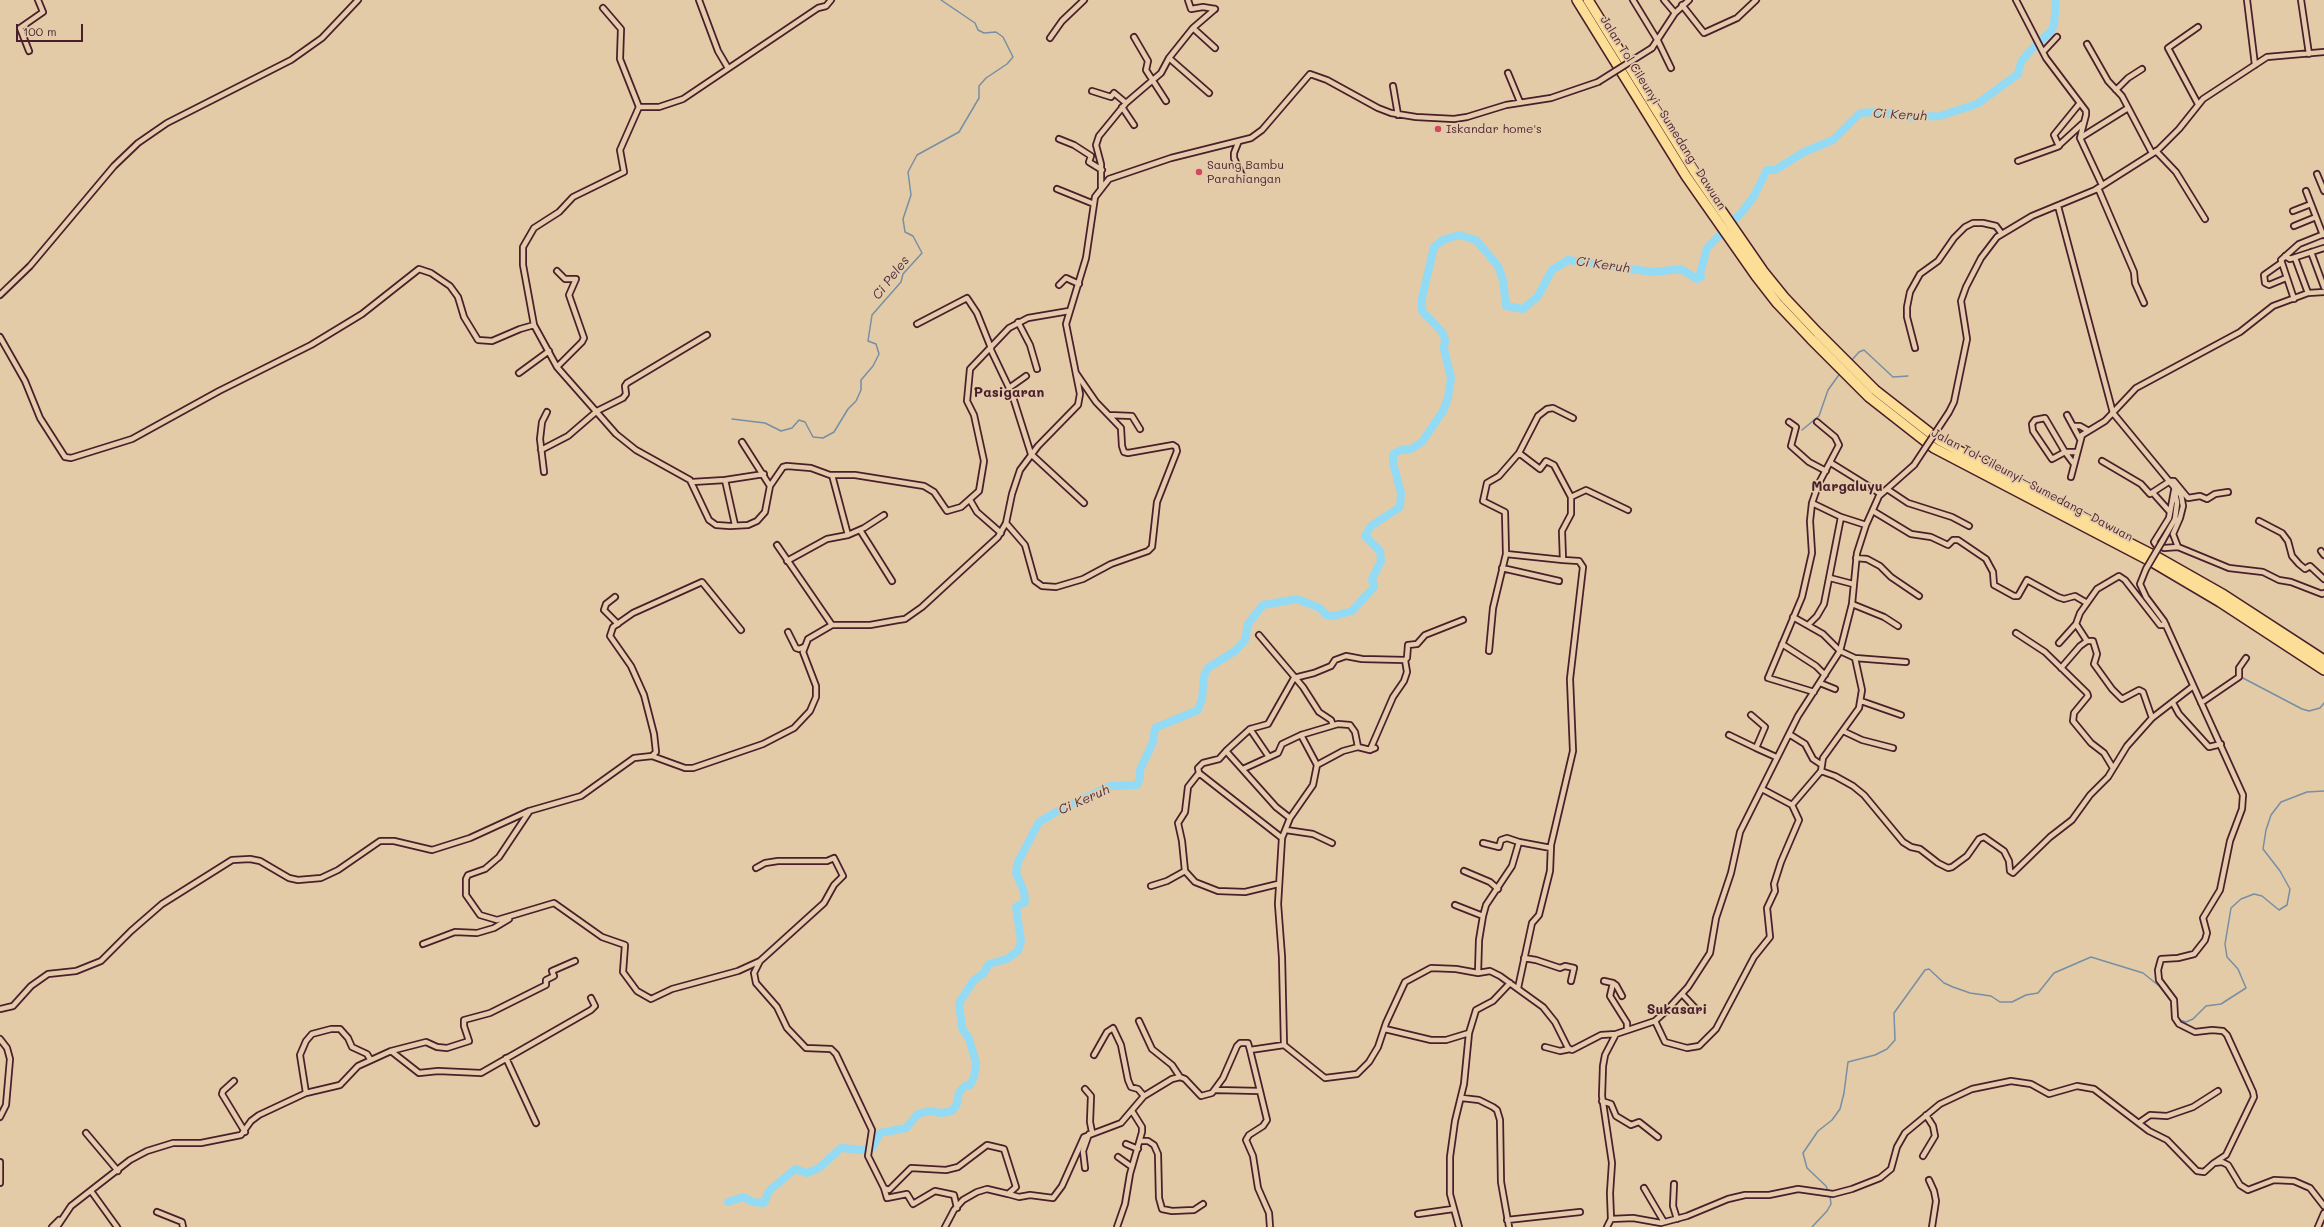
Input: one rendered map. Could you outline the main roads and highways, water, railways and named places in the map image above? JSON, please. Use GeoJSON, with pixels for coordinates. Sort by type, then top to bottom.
{"type":"FeatureCollection","features":[{"type":"Feature","properties":{"kind":"highway","name":"Jalan Tol Cileunyi–Sumedang–Dawuan"},"geometry":{"type":"LineString","coordinates":[[1577,0],[1690,174],[1760,273],[1777,303],[1845,374],[1904,425],[1934,448],[2154,563],[2232,609],[2324,670]]}},
{"type":"Feature","properties":{"kind":"highway","name":"Jalan Tol Cileunyi–Sumedang–Dawuan"},"geometry":{"type":"LineString","coordinates":[[1588,0],[1690,174]]}},
{"type":"Feature","properties":{"kind":"highway","name":"Jalan Tol Cileunyi–Sumedang–Dawuan"},"geometry":{"type":"LineString","coordinates":[[1760,273],[1851,368],[1909,418],[1939,440],[2039,496],[2157,557],[2243,607],[2324,660]]}},
{"type":"Feature","properties":{"kind":"waterway","name":"Ci Peles"},"geometry":{"type":"LineString","coordinates":[[732,419],[765,423],[781,431],[792,428],[799,420],[805,422],[813,437],[823,438],[834,432],[848,409],[856,401],[861,390],[861,380],[873,366],[879,354],[876,344],[868,341],[872,315],[901,282],[903,274],[922,253],[913,236],[905,232],[903,219],[911,195],[908,172],[917,155],[959,132],[979,98],[979,86],[986,78],[1007,64],[1013,57],[1003,37],[996,32],[984,33],[978,30],[975,23],[941,0]]}},
{"type":"Feature","properties":{"kind":"waterway","name":"Ci Keruh"},"geometry":{"type":"LineString","coordinates":[[728,1202],[743,1197],[753,1202],[764,1203],[769,1191],[795,1169],[807,1173],[819,1168],[841,1148],[865,1150],[872,1148],[880,1133],[906,1128],[918,1114],[929,1111],[942,1113],[952,1111],[957,1104],[959,1092],[965,1086],[970,1085],[974,1077],[976,1063],[969,1039],[962,1028],[959,1003],[974,980],[983,974],[989,964],[1007,959],[1018,951],[1021,941],[1016,907],[1025,902],[1024,892],[1016,873],[1018,862],[1039,822],[1063,808],[1110,786],[1137,785],[1140,778],[1140,770],[1153,742],[1155,728],[1198,710],[1202,699],[1204,676],[1208,668],[1235,651],[1245,640],[1248,624],[1263,605],[1297,599],[1320,608],[1326,615],[1334,616],[1352,611],[1374,587],[1372,579],[1381,561],[1380,551],[1365,536],[1371,526],[1400,507],[1401,493],[1393,463],[1393,454],[1401,450],[1411,449],[1422,442],[1443,411],[1448,398],[1451,378],[1444,349],[1445,339],[1442,332],[1422,311],[1422,298],[1434,247],[1443,240],[1459,235],[1476,240],[1498,266],[1503,280],[1506,306],[1523,309],[1538,296],[1552,270],[1568,260],[1653,272],[1681,269],[1697,279],[1701,277],[1700,274],[1707,248],[1742,212],[1754,196],[1767,170],[1775,170],[1804,152],[1833,140],[1860,113],[1876,112],[1912,117],[1940,116],[1977,104],[2018,74],[2021,62],[2028,53],[2051,31],[2054,25],[2056,0]]}},
{"type":"Feature","properties":{"kind":"waterway"},"geometry":{"type":"LineString","coordinates":[[1851,361],[1859,352],[1864,350],[1893,377],[1908,376]]}},
{"type":"Feature","properties":{"kind":"waterway"},"geometry":{"type":"LineString","coordinates":[[1802,430],[1819,416],[1828,390],[1841,372]]}},
{"type":"Feature","properties":{"kind":"waterway"},"geometry":{"type":"LineString","coordinates":[[2241,677],[2302,709],[2309,711],[2320,708],[2324,703]]}},
{"type":"Feature","properties":{"kind":"waterway"},"geometry":{"type":"LineString","coordinates":[[2176,1015],[2180,1020],[2186,1022],[2193,1019],[2206,1006],[2221,1004],[2246,988],[2238,969],[2227,957],[2225,944],[2231,908],[2241,899],[2254,894],[2262,896],[2279,910],[2287,905],[2290,889],[2280,871],[2263,849],[2266,830],[2271,815],[2281,802],[2307,792],[2324,791]]}},
{"type":"Feature","properties":{"kind":"waterway"},"geometry":{"type":"LineString","coordinates":[[1812,1227],[1827,1211],[1831,1204],[1826,1186],[1807,1168],[1803,1153],[1818,1131],[1832,1120],[1840,1109],[1844,1093],[1848,1062],[1875,1055],[1887,1049],[1895,1040],[1894,1013],[1925,970],[1929,969],[1944,983],[1953,987],[1970,993],[1991,996],[2000,1002],[2012,1002],[2026,995],[2038,993],[2054,973],[2091,957],[2143,973],[2163,989]]}},
{"type":"Feature","properties":{"kind":"place","name":"Iskandar home's"},"geometry":{"type":"Point","coordinates":[1438,129]}},
{"type":"Feature","properties":{"kind":"place","name":"Saung Bambu Parahiangan"},"geometry":{"type":"Point","coordinates":[1199,172]}},
{"type":"Feature","properties":{"kind":"district","name":"Pasigaran"},"geometry":{"type":"Point","coordinates":[1009,393]}},
{"type":"Feature","properties":{"kind":"district","name":"Margaluyu"},"geometry":{"type":"Point","coordinates":[1847,487]}},
{"type":"Feature","properties":{"kind":"district","name":"Sukasari"},"geometry":{"type":"Point","coordinates":[1677,1010]}}]}
